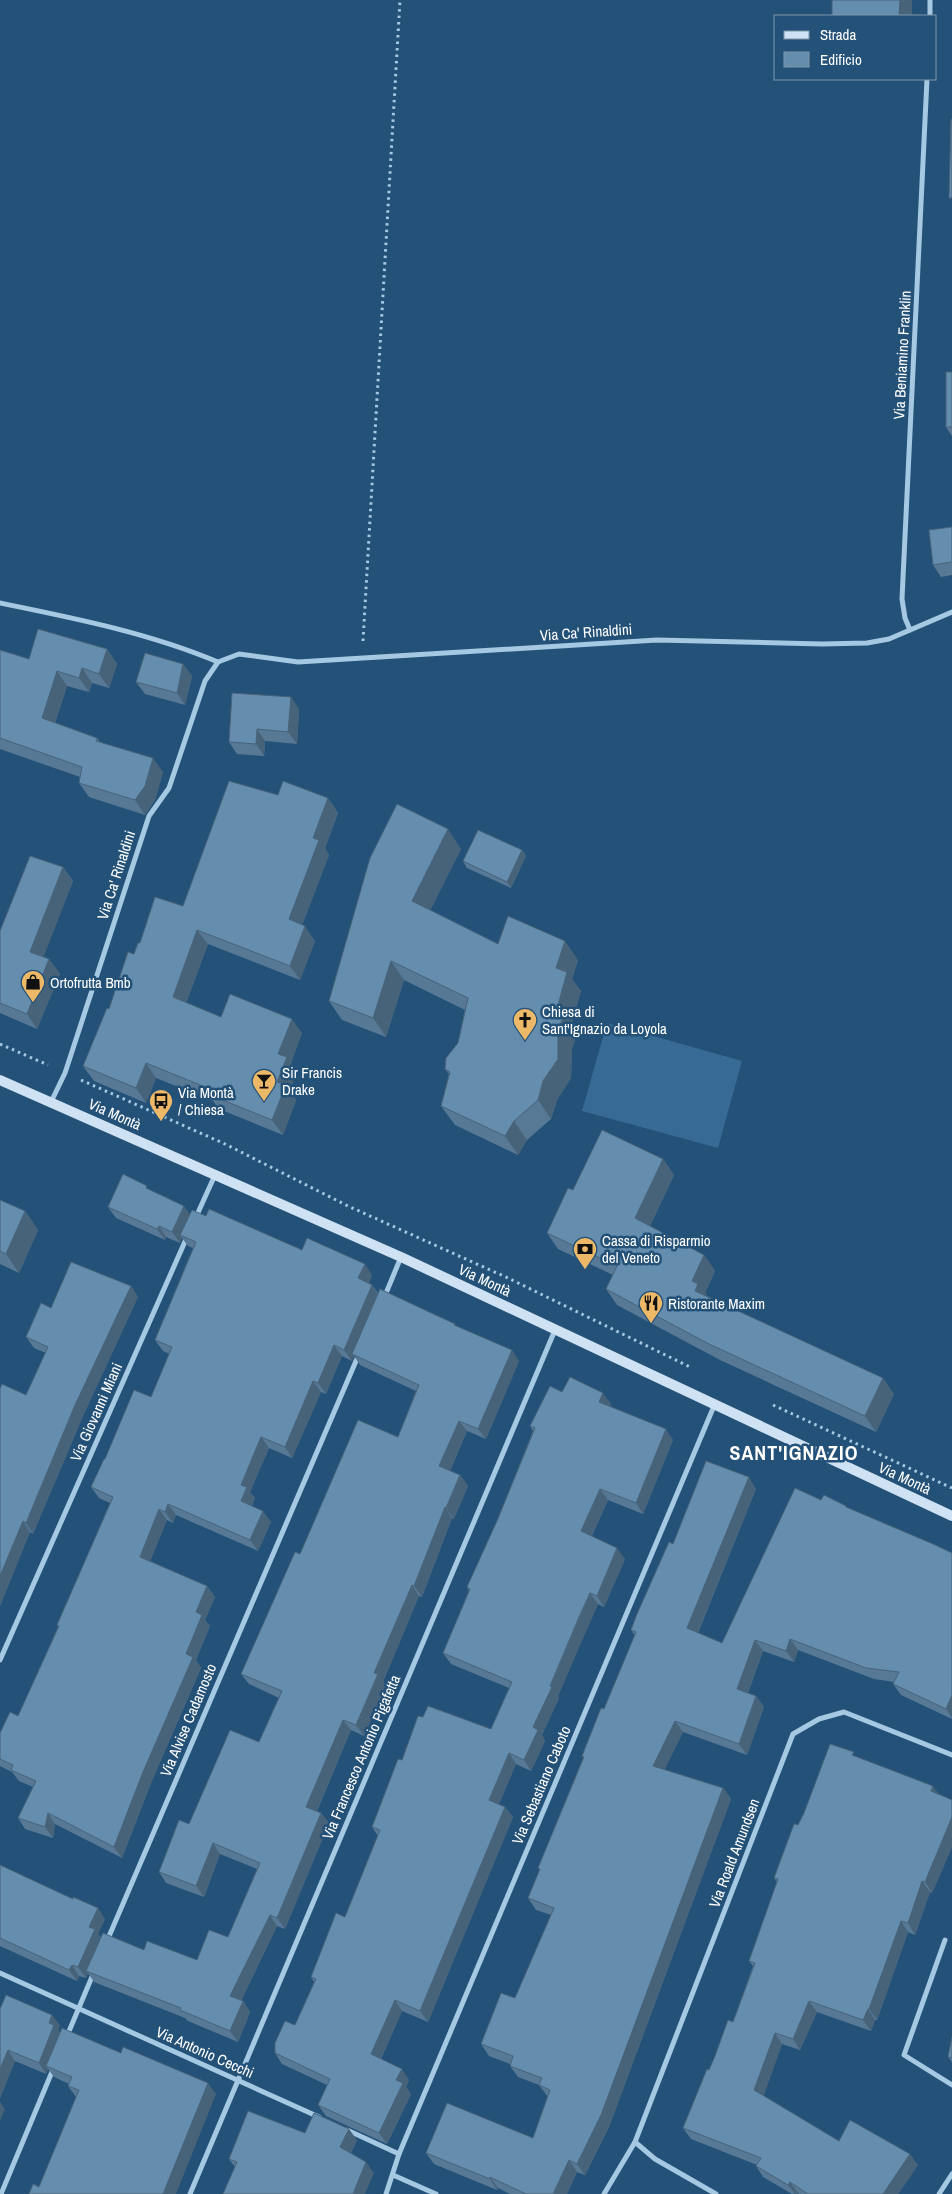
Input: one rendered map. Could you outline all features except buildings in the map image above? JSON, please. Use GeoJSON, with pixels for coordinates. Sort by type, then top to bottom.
{"type":"FeatureCollection","features":[{"type":"Feature","properties":{"kind":"main road","name":"Via Montà"},"geometry":{"type":"LineString","coordinates":[[0,1080],[401,1258],[952,1516]]}},
{"type":"Feature","properties":{"kind":"street"},"geometry":{"type":"LineString","coordinates":[[930,0],[930,15]]}},
{"type":"Feature","properties":{"kind":"street","name":"Via Beniamino Franklin"},"geometry":{"type":"LineString","coordinates":[[910,630],[905,618],[902,599],[927,80]]}},
{"type":"Feature","properties":{"kind":"street"},"geometry":{"type":"LineString","coordinates":[[0,603],[87,622],[175,646],[218,662]]}},
{"type":"Feature","properties":{"kind":"street","name":"Via Ca' Rinaldini"},"geometry":{"type":"LineString","coordinates":[[51,1102],[65,1073],[149,816],[169,788],[205,681],[218,662],[239,654],[298,662],[657,640],[822,644],[867,643],[889,639],[952,612]]}},
{"type":"Feature","properties":{"kind":"street"},"geometry":{"type":"LineString","coordinates":[[195,1219],[215,1174]]}},
{"type":"Feature","properties":{"kind":"street","name":"Via Giovanni Miani"},"geometry":{"type":"LineString","coordinates":[[0,1660],[191,1228]]}},
{"type":"Feature","properties":{"kind":"street"},"geometry":{"type":"LineString","coordinates":[[382,1303],[401,1258]]}},
{"type":"Feature","properties":{"kind":"street","name":"Via Francesco Antonio Pigafetta"},"geometry":{"type":"LineString","coordinates":[[190,2194],[555,1330]]}},
{"type":"Feature","properties":{"kind":"street","name":"Via Alvise Cadamosto"},"geometry":{"type":"LineString","coordinates":[[106,1944],[362,1349]]}},
{"type":"Feature","properties":{"kind":"street","name":"Via Sebastiano Caboto"},"geometry":{"type":"LineString","coordinates":[[386,2194],[399,2154],[714,1406]]}},
{"type":"Feature","properties":{"kind":"street","name":"Via Roald Amundsen"},"geometry":{"type":"LineString","coordinates":[[604,2194],[635,2142],[793,1734],[819,1719],[844,1712],[952,1755]]}},
{"type":"Feature","properties":{"kind":"street"},"geometry":{"type":"LineString","coordinates":[[945,1940],[904,2056],[952,2085]]}},
{"type":"Feature","properties":{"kind":"street"},"geometry":{"type":"LineString","coordinates":[[64,2044],[98,1962]]}},
{"type":"Feature","properties":{"kind":"street","name":"Via Antonio Cecchi"},"geometry":{"type":"LineString","coordinates":[[0,1973],[327,2121]]}},
{"type":"Feature","properties":{"kind":"street"},"geometry":{"type":"LineString","coordinates":[[1,2194],[56,2061]]}},
{"type":"Feature","properties":{"kind":"street"},"geometry":{"type":"LineString","coordinates":[[336,2125],[399,2154]]}},
{"type":"Feature","properties":{"kind":"street"},"geometry":{"type":"LineString","coordinates":[[635,2142],[655,2159],[716,2194]]}},
{"type":"Feature","properties":{"kind":"street"},"geometry":{"type":"LineString","coordinates":[[940,2194],[952,2174]]}},
{"type":"Feature","properties":{"kind":"street"},"geometry":{"type":"LineString","coordinates":[[393,2175],[436,2194]]}},
{"type":"Feature","properties":{"kind":"path"},"geometry":{"type":"LineString","coordinates":[[362,659],[400,0]]}},
{"type":"Feature","properties":{"kind":"path"},"geometry":{"type":"LineString","coordinates":[[0,1044],[40,1061]]}},
{"type":"Feature","properties":{"kind":"path"},"geometry":{"type":"LineString","coordinates":[[79,1079],[225,1144],[348,1206],[508,1278],[691,1367]]}},
{"type":"Feature","properties":{"kind":"path"},"geometry":{"type":"LineString","coordinates":[[771,1404],[952,1488]]}},
{"type":"Feature","properties":{"kind":"shaded area"},"geometry":{"type":"Polygon","coordinates":[[[607,1023],[742,1061],[718,1148],[582,1111],[607,1023]]]}},
{"type":"Feature","properties":{"kind":"place","name":"Ortofrutta Bmb"},"geometry":{"type":"Point","coordinates":[33,1003]}},
{"type":"Feature","properties":{"kind":"place","name":"Chiesa di Sant'Ignazio da Loyola"},"geometry":{"type":"Point","coordinates":[525,1041]}},
{"type":"Feature","properties":{"kind":"place","name":"Sir Francis Drake"},"geometry":{"type":"Point","coordinates":[264,1102]}},
{"type":"Feature","properties":{"kind":"place","name":"Via Montà / Chiesa"},"geometry":{"type":"Point","coordinates":[161,1122]}},
{"type":"Feature","properties":{"kind":"place","name":"Cassa di Risparmio del Veneto"},"geometry":{"type":"Point","coordinates":[585,1270]}},
{"type":"Feature","properties":{"kind":"place","name":"Ristorante Maxim"},"geometry":{"type":"Point","coordinates":[651,1324]}},
{"type":"Feature","properties":{"kind":"district","name":"SANT'IGNAZIO"},"geometry":{"type":"Point","coordinates":[794,1452]}}]}
